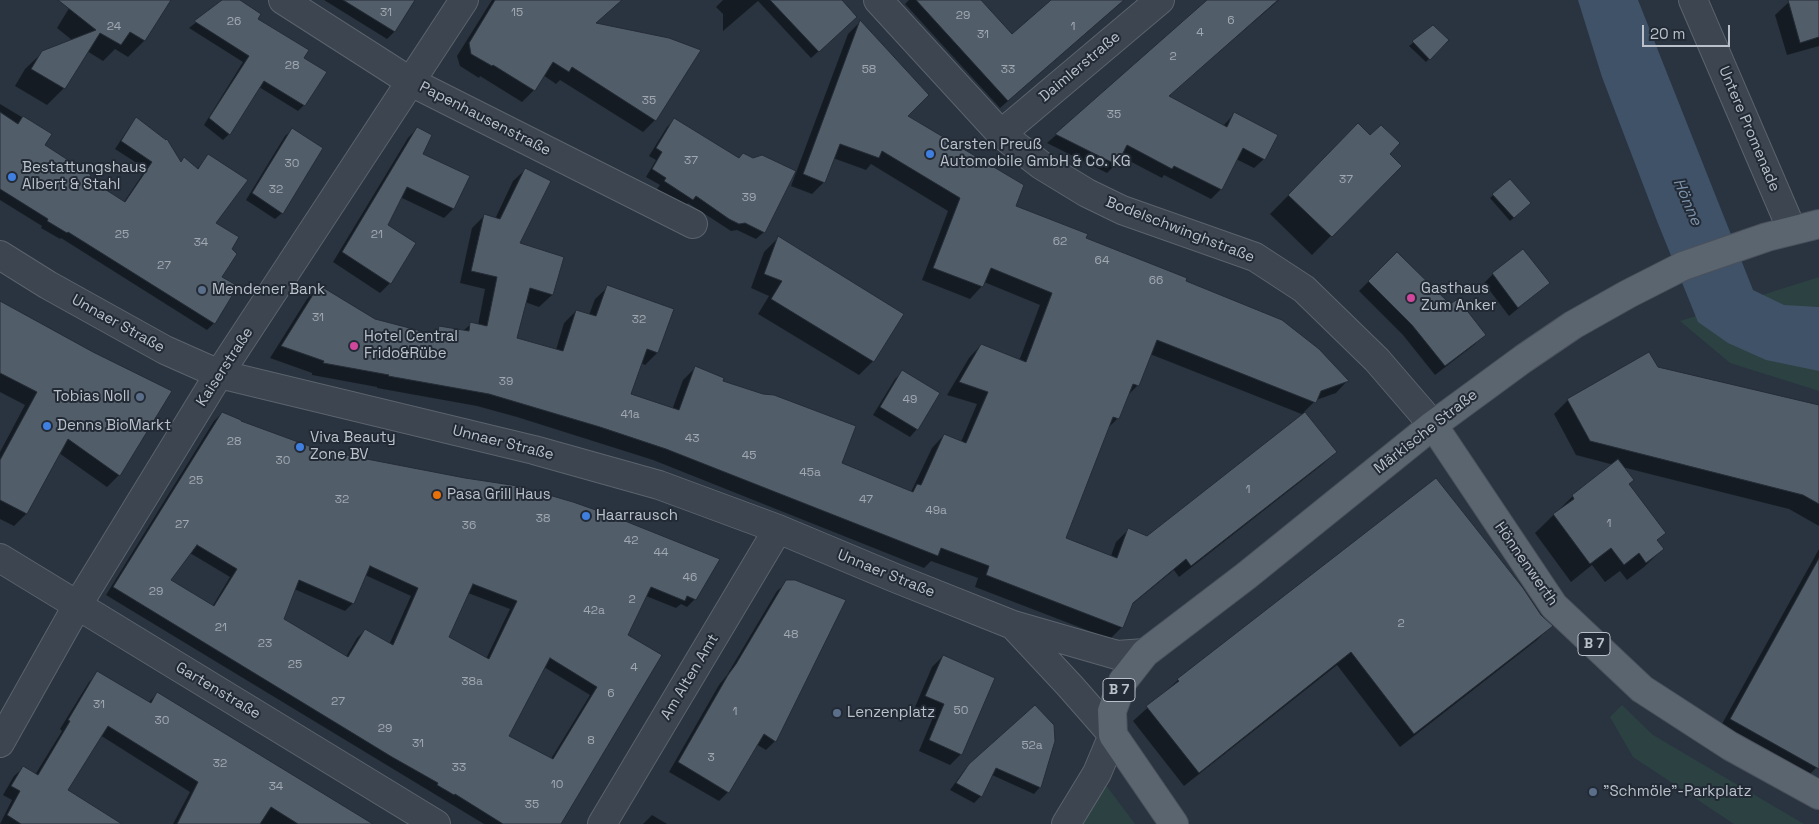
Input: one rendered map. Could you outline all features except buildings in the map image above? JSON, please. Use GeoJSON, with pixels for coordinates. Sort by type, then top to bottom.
{"type":"FeatureCollection","features":[{"type":"Feature","properties":{"kind":"main road","name":"Märkische Straße"},"geometry":{"type":"LineString","coordinates":[[1113,735],[1112,711],[1123,681],[1145,653],[1246,576],[1433,425],[1523,359],[1628,294],[1683,266],[1780,233],[1819,224]]}},
{"type":"Feature","properties":{"kind":"main road","name":"Hönnenwerth"},"geometry":{"type":"LineString","coordinates":[[1433,425],[1554,606],[1642,689],[1730,746],[1819,795]]}},
{"type":"Feature","properties":{"kind":"main road"},"geometry":{"type":"LineString","coordinates":[[1113,735],[1174,824]]}},
{"type":"Feature","properties":{"kind":"street","name":"Papenhausenstraße"},"geometry":{"type":"LineString","coordinates":[[283,0],[411,82],[694,224]]}},
{"type":"Feature","properties":{"kind":"street","name":"Kaiserstraße"},"geometry":{"type":"LineString","coordinates":[[0,743],[78,606],[219,374],[464,0]]}},
{"type":"Feature","properties":{"kind":"street","name":"Bodelschwinghstraße"},"geometry":{"type":"LineString","coordinates":[[878,0],[1001,134],[1041,165],[1087,193],[1122,210],[1255,258],[1304,289],[1377,360],[1433,425]]}},
{"type":"Feature","properties":{"kind":"street","name":"Daimlerstraße"},"geometry":{"type":"LineString","coordinates":[[1001,134],[1160,0]]}},
{"type":"Feature","properties":{"kind":"street","name":"Untere Promenade"},"geometry":{"type":"LineString","coordinates":[[1693,0],[1780,233]]}},
{"type":"Feature","properties":{"kind":"street","name":"Unnaer Straße"},"geometry":{"type":"LineString","coordinates":[[0,255],[165,350],[219,374],[534,450],[659,485],[778,529],[1013,625],[1117,655],[1145,653]]}},
{"type":"Feature","properties":{"kind":"street","name":"Am Alten Amt"},"geometry":{"type":"LineString","coordinates":[[602,824],[778,529]]}},
{"type":"Feature","properties":{"kind":"street","name":"Gartenstraße"},"geometry":{"type":"LineString","coordinates":[[0,558],[436,824]]}},
{"type":"Feature","properties":{"kind":"street","name":"Unnaer Straße"},"geometry":{"type":"LineString","coordinates":[[1013,625],[1113,735]]}},
{"type":"Feature","properties":{"kind":"street"},"geometry":{"type":"LineString","coordinates":[[1066,824],[1097,773],[1113,735]]}},
{"type":"Feature","properties":{"kind":"green space"},"geometry":{"type":"Polygon","coordinates":[[[1819,277],[1819,391],[1730,363],[1680,321],[1819,277]]]}},
{"type":"Feature","properties":{"kind":"green space"},"geometry":{"type":"Polygon","coordinates":[[[1622,705],[1653,735],[1804,824],[1734,824],[1633,757],[1610,717],[1622,705]]]}},
{"type":"Feature","properties":{"kind":"green space"},"geometry":{"type":"Polygon","coordinates":[[[1097,773],[1135,824],[1066,824],[1097,773]]]}},
{"type":"Feature","properties":{"kind":"water","name":"Hönne"},"geometry":{"type":"Polygon","coordinates":[[[1578,0],[1638,0],[1753,290],[1784,305],[1819,307],[1819,371],[1766,360],[1728,343],[1698,322],[1602,77],[1578,0]]]}},
{"type":"Feature","properties":{"kind":"place","name":"Carsten Preuß Automobile GmbH & Co. KG"},"geometry":{"type":"Point","coordinates":[930,154]}},
{"type":"Feature","properties":{"kind":"place","name":"Bestattungshaus Albert & Stahl"},"geometry":{"type":"Point","coordinates":[12,177]}},
{"type":"Feature","properties":{"kind":"place","name":"Mendener Bank"},"geometry":{"type":"Point","coordinates":[202,290]}},
{"type":"Feature","properties":{"kind":"place","name":"Gasthaus Zum Anker"},"geometry":{"type":"Point","coordinates":[1411,298]}},
{"type":"Feature","properties":{"kind":"place","name":"Hotel Central Frido&Rübe"},"geometry":{"type":"Point","coordinates":[354,346]}},
{"type":"Feature","properties":{"kind":"place","name":"Tobias Noll"},"geometry":{"type":"Point","coordinates":[140,397]}},
{"type":"Feature","properties":{"kind":"place","name":"Denns BioMarkt"},"geometry":{"type":"Point","coordinates":[47,426]}},
{"type":"Feature","properties":{"kind":"place","name":"Viva Beauty Zone BV"},"geometry":{"type":"Point","coordinates":[300,447]}},
{"type":"Feature","properties":{"kind":"place","name":"Pasa Grill Haus"},"geometry":{"type":"Point","coordinates":[437,495]}},
{"type":"Feature","properties":{"kind":"place","name":"Haarrausch"},"geometry":{"type":"Point","coordinates":[586,516]}},
{"type":"Feature","properties":{"kind":"place","name":"Lenzenplatz"},"geometry":{"type":"Point","coordinates":[837,713]}},
{"type":"Feature","properties":{"kind":"place","name":"\"Schmöle\"-Parkplatz"},"geometry":{"type":"Point","coordinates":[1593,792]}}]}
